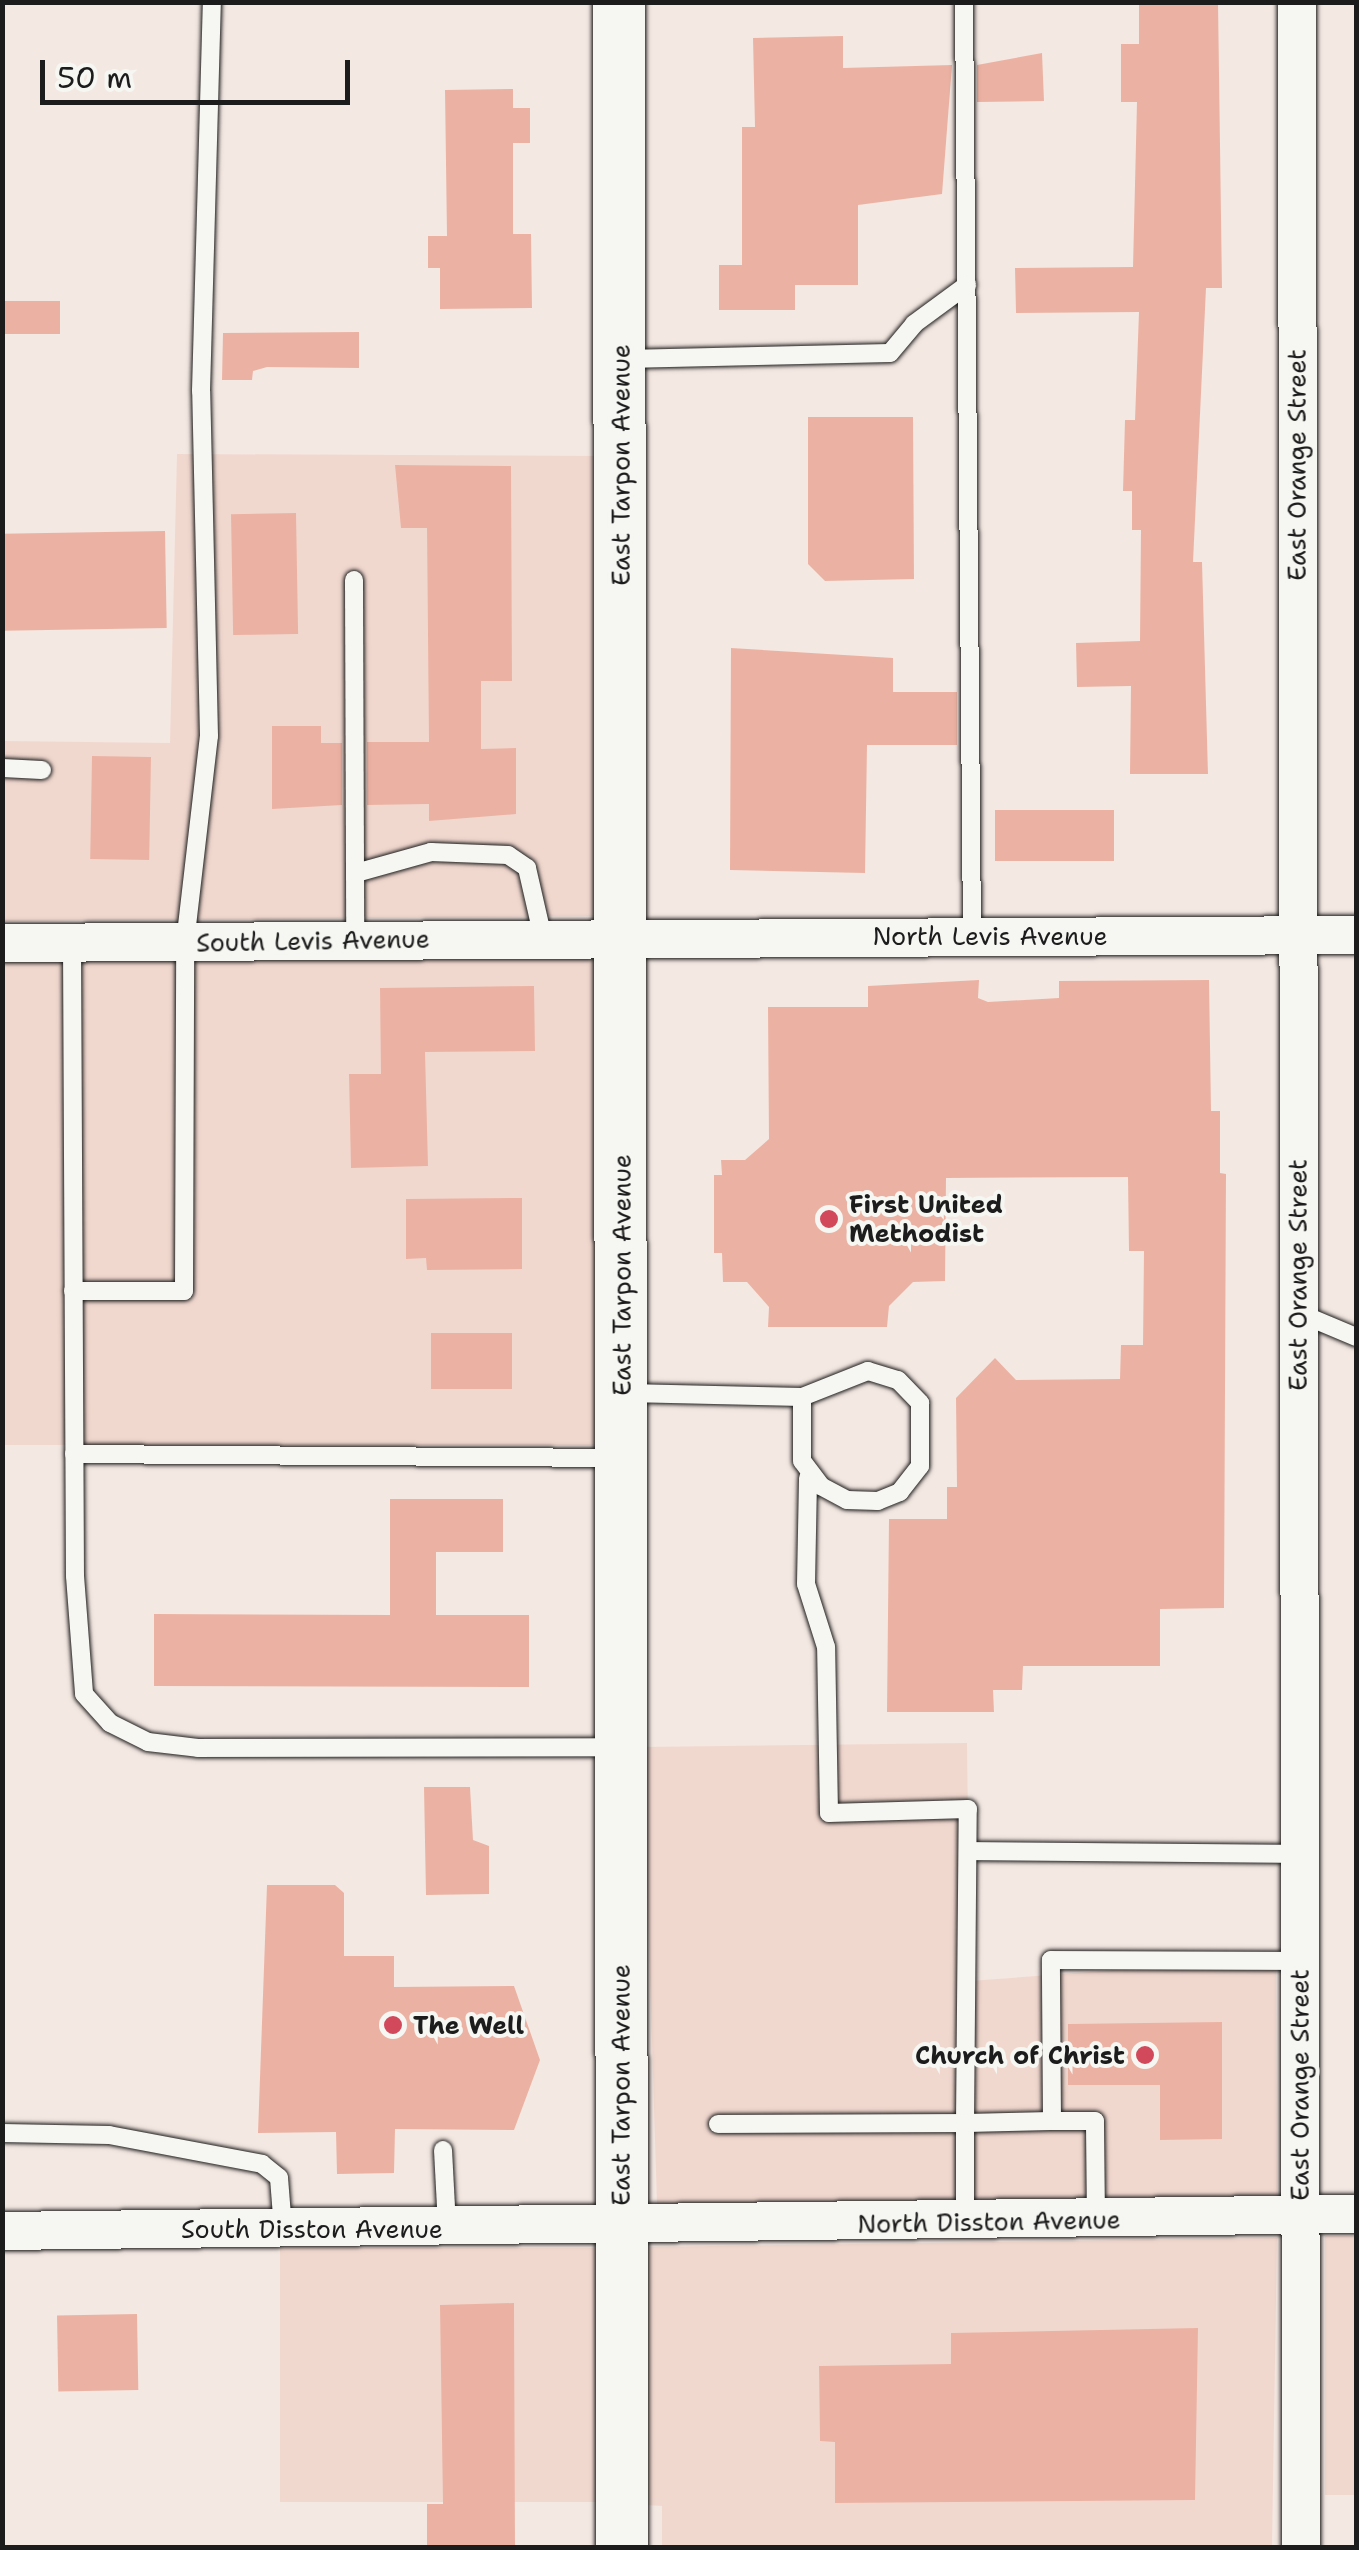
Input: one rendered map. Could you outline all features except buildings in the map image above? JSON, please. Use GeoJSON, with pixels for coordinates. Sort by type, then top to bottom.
{"type":"FeatureCollection","features":[{"type":"Feature","properties":{"kind":"main road","name":"East Tarpon Avenue"},"geometry":{"type":"LineString","coordinates":[[618,2],[624,937],[619,1747],[622,2548]]}},
{"type":"Feature","properties":{"kind":"street","name":"East Orange Street"},"geometry":{"type":"LineString","coordinates":[[1297,2],[1301,2548]]}},
{"type":"Feature","properties":{"kind":"street","name":"North Levis Avenue"},"geometry":{"type":"LineString","coordinates":[[624,937],[1356,935]]}},
{"type":"Feature","properties":{"kind":"street","name":"South Levis Avenue"},"geometry":{"type":"LineString","coordinates":[[2,942],[624,937]]}},
{"type":"Feature","properties":{"kind":"street","name":"North Disston Avenue"},"geometry":{"type":"LineString","coordinates":[[622,2226],[965,2224],[1356,2214]]}},
{"type":"Feature","properties":{"kind":"street","name":"South Disston Avenue"},"geometry":{"type":"LineString","coordinates":[[2,2232],[622,2226]]}},
{"type":"Feature","properties":{"kind":"lane"},"geometry":{"type":"LineString","coordinates":[[73,1291],[184,1291],[185,943],[209,736],[201,391],[212,2]]}},
{"type":"Feature","properties":{"kind":"lane"},"geometry":{"type":"LineString","coordinates":[[964,2],[972,936]]}},
{"type":"Feature","properties":{"kind":"lane"},"geometry":{"type":"LineString","coordinates":[[621,359],[890,354],[914,324],[966,284]]}},
{"type":"Feature","properties":{"kind":"lane"},"geometry":{"type":"LineString","coordinates":[[354,580],[355,942]]}},
{"type":"Feature","properties":{"kind":"lane"},"geometry":{"type":"LineString","coordinates":[[2,768],[42,770]]}},
{"type":"Feature","properties":{"kind":"lane"},"geometry":{"type":"LineString","coordinates":[[356,872],[431,852],[508,855],[526,868],[543,938]]}},
{"type":"Feature","properties":{"kind":"lane"},"geometry":{"type":"LineString","coordinates":[[72,943],[75,1576],[84,1694],[110,1723],[148,1742],[619,1747]]}},
{"type":"Feature","properties":{"kind":"lane"},"geometry":{"type":"LineString","coordinates":[[1298,1312],[1356,1337]]}},
{"type":"Feature","properties":{"kind":"lane"},"geometry":{"type":"LineString","coordinates":[[622,1392],[802,1397],[868,1371],[898,1380],[920,1403],[920,1466],[900,1492],[878,1502],[847,1500],[808,1478]]}},
{"type":"Feature","properties":{"kind":"lane"},"geometry":{"type":"LineString","coordinates":[[802,1397],[808,1478],[806,1584],[826,1646],[829,1813],[968,1809],[965,2224]]}},
{"type":"Feature","properties":{"kind":"lane"},"geometry":{"type":"LineString","coordinates":[[74,1454],[621,1458]]}},
{"type":"Feature","properties":{"kind":"lane"},"geometry":{"type":"LineString","coordinates":[[970,1851],[1300,1854]]}},
{"type":"Feature","properties":{"kind":"lane"},"geometry":{"type":"LineString","coordinates":[[1052,2121],[1051,1960],[1300,1961]]}},
{"type":"Feature","properties":{"kind":"lane"},"geometry":{"type":"LineString","coordinates":[[718,2124],[1095,2121],[1096,2221]]}},
{"type":"Feature","properties":{"kind":"lane"},"geometry":{"type":"LineString","coordinates":[[2,2133],[109,2135],[262,2164],[279,2178],[283,2229]]}},
{"type":"Feature","properties":{"kind":"lane"},"geometry":{"type":"LineString","coordinates":[[443,2150],[448,2228]]}},
{"type":"Feature","properties":{"kind":"shaded area"},"geometry":{"type":"Polygon","coordinates":[[[177,454],[597,456],[600,916],[3,921],[3,741],[170,743],[177,454]]]}},
{"type":"Feature","properties":{"kind":"shaded area"},"geometry":{"type":"Polygon","coordinates":[[[2,959],[600,959],[600,1445],[2,1445],[2,959]]]}},
{"type":"Feature","properties":{"kind":"shaded area"},"geometry":{"type":"Polygon","coordinates":[[[967,1743],[970,1981],[1276,1958],[1277,2195],[657,2205],[643,1747],[967,1743]]]}},
{"type":"Feature","properties":{"kind":"shaded area"},"geometry":{"type":"Polygon","coordinates":[[[1325,2236],[1356,2236],[1356,2495],[1325,2495],[1325,2236]]]}},
{"type":"Feature","properties":{"kind":"shaded area"},"geometry":{"type":"Polygon","coordinates":[[[1277,2238],[1272,2547],[662,2547],[662,2506],[646,2505],[646,2247],[1277,2238]]]}},
{"type":"Feature","properties":{"kind":"shaded area"},"geometry":{"type":"Polygon","coordinates":[[[280,2248],[598,2248],[598,2502],[280,2502],[280,2248]]]}},
{"type":"Feature","properties":{"kind":"place","name":"First United Methodist"},"geometry":{"type":"Point","coordinates":[829,1219]}},
{"type":"Feature","properties":{"kind":"place","name":"The Well"},"geometry":{"type":"Point","coordinates":[393,2025]}},
{"type":"Feature","properties":{"kind":"place","name":"Church of Christ"},"geometry":{"type":"Point","coordinates":[1145,2055]}}]}
